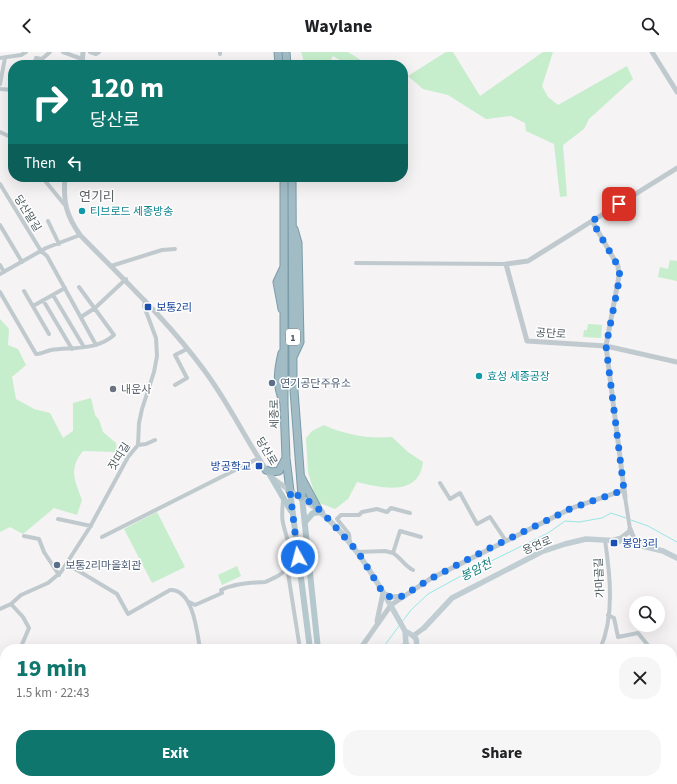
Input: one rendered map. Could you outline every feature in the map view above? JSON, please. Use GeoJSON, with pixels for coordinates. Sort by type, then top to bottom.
{"type":"FeatureCollection","features":[{"type":"Feature","properties":{"kind":"highway","name":"세종로"},"geometry":{"type":"LineString","coordinates":[[284,182],[286,263],[284,405],[286,458],[290,491]]}},
{"type":"Feature","properties":{"kind":"highway","name":"세종로"},"geometry":{"type":"LineString","coordinates":[[292,182],[293,359],[302,497]]}},
{"type":"Feature","properties":{"kind":"highway"},"geometry":{"type":"LineString","coordinates":[[268,472],[279,471],[286,458]]}},
{"type":"Feature","properties":{"kind":"highway"},"geometry":{"type":"LineString","coordinates":[[300,476],[320,510]]}},
{"type":"Feature","properties":{"kind":"main road"},"geometry":{"type":"LineString","coordinates":[[268,472],[292,512]]}},
{"type":"Feature","properties":{"kind":"main road","name":"당산로"},"geometry":{"type":"LineString","coordinates":[[290,491],[302,497],[320,510],[358,552],[392,607],[412,644]]}},
{"type":"Feature","properties":{"kind":"main road","name":"세종로"},"geometry":{"type":"LineString","coordinates":[[290,491],[309,644]]}},
{"type":"Feature","properties":{"kind":"main road","name":"세종로"},"geometry":{"type":"LineString","coordinates":[[302,497],[317,644]]}},
{"type":"Feature","properties":{"kind":"main road"},"geometry":{"type":"LineString","coordinates":[[305,522],[313,514],[320,510]]}},
{"type":"Feature","properties":{"kind":"main road","name":"용연로"},"geometry":{"type":"LineString","coordinates":[[424,628],[452,598],[541,552],[586,539],[608,540],[644,546],[663,551],[677,558]]}},
{"type":"Feature","properties":{"kind":"street"},"geometry":{"type":"LineString","coordinates":[[0,58],[22,55],[26,52]]}},
{"type":"Feature","properties":{"kind":"street"},"geometry":{"type":"LineString","coordinates":[[35,60],[36,58],[42,59],[50,52]]}},
{"type":"Feature","properties":{"kind":"street"},"geometry":{"type":"LineString","coordinates":[[63,52],[78,60]]}},
{"type":"Feature","properties":{"kind":"street"},"geometry":{"type":"LineString","coordinates":[[90,52],[96,54],[99,52]]}},
{"type":"Feature","properties":{"kind":"street"},"geometry":{"type":"LineString","coordinates":[[652,52],[677,92]]}},
{"type":"Feature","properties":{"kind":"street"},"geometry":{"type":"LineString","coordinates":[[0,84],[5,58]]}},
{"type":"Feature","properties":{"kind":"street"},"geometry":{"type":"LineString","coordinates":[[356,263],[506,264],[528,261],[677,168]]}},
{"type":"Feature","properties":{"kind":"street"},"geometry":{"type":"LineString","coordinates":[[46,182],[64,204]]}},
{"type":"Feature","properties":{"kind":"street","name":"당산로"},"geometry":{"type":"LineString","coordinates":[[65,182],[64,204],[71,221],[80,235],[126,279],[187,349],[215,385],[268,472],[290,491]]}},
{"type":"Feature","properties":{"kind":"street","name":"당산말길"},"geometry":{"type":"LineString","coordinates":[[0,184],[41,251],[47,256],[65,288]]}},
{"type":"Feature","properties":{"kind":"street","name":"당산말길"},"geometry":{"type":"LineString","coordinates":[[48,221],[59,244]]}},
{"type":"Feature","properties":{"kind":"street"},"geometry":{"type":"LineString","coordinates":[[592,221],[618,266],[620,276],[606,346],[630,530],[635,541],[644,546]]}},
{"type":"Feature","properties":{"kind":"street"},"geometry":{"type":"LineString","coordinates":[[0,225],[22,262]]}},
{"type":"Feature","properties":{"kind":"street"},"geometry":{"type":"LineString","coordinates":[[0,265],[2,273],[41,251],[80,235]]}},
{"type":"Feature","properties":{"kind":"street"},"geometry":{"type":"LineString","coordinates":[[111,266],[162,250],[175,249]]}},
{"type":"Feature","properties":{"kind":"street","name":"공단로"},"geometry":{"type":"LineString","coordinates":[[506,264],[527,341],[606,346],[677,362]]}},
{"type":"Feature","properties":{"kind":"street"},"geometry":{"type":"LineString","coordinates":[[81,317],[95,308],[126,279]]}},
{"type":"Feature","properties":{"kind":"street"},"geometry":{"type":"LineString","coordinates":[[0,292],[36,354],[50,350],[84,348],[96,345],[114,335],[79,287]]}},
{"type":"Feature","properties":{"kind":"street"},"geometry":{"type":"LineString","coordinates":[[33,306],[65,288],[65,292],[96,345]]}},
{"type":"Feature","properties":{"kind":"street"},"geometry":{"type":"LineString","coordinates":[[24,291],[49,334]]}},
{"type":"Feature","properties":{"kind":"street"},"geometry":{"type":"LineString","coordinates":[[53,295],[84,348]]}},
{"type":"Feature","properties":{"kind":"street"},"geometry":{"type":"LineString","coordinates":[[43,300],[72,349]]}},
{"type":"Feature","properties":{"kind":"street","name":"잣띠길"},"geometry":{"type":"LineString","coordinates":[[0,609],[11,604],[21,595],[41,587],[59,575],[68,564],[91,526],[128,457],[138,445],[142,409],[154,372],[157,356],[156,338],[144,306],[145,300]]}},
{"type":"Feature","properties":{"kind":"street"},"geometry":{"type":"LineString","coordinates":[[174,385],[187,378],[175,355],[187,349]]}},
{"type":"Feature","properties":{"kind":"street"},"geometry":{"type":"LineString","coordinates":[[138,445],[146,444],[155,440]]}},
{"type":"Feature","properties":{"kind":"street"},"geometry":{"type":"LineString","coordinates":[[102,537],[259,458]]}},
{"type":"Feature","properties":{"kind":"street"},"geometry":{"type":"LineString","coordinates":[[440,483],[450,499],[460,493],[477,524],[490,517],[506,541]]}},
{"type":"Feature","properties":{"kind":"street"},"geometry":{"type":"LineString","coordinates":[[363,644],[376,624],[403,596],[430,579],[572,508],[624,490]]}},
{"type":"Feature","properties":{"kind":"street"},"geometry":{"type":"LineString","coordinates":[[189,602],[195,605],[222,593],[221,590],[228,587],[256,581],[266,582],[283,573],[292,554],[282,522],[283,498]]}},
{"type":"Feature","properties":{"kind":"street","name":"당산로"},"geometry":{"type":"LineString","coordinates":[[350,543],[349,534],[337,519],[341,515],[359,515],[362,512],[377,509],[387,512],[391,508],[410,513]]}},
{"type":"Feature","properties":{"kind":"street"},"geometry":{"type":"LineString","coordinates":[[58,519],[91,526]]}},
{"type":"Feature","properties":{"kind":"street"},"geometry":{"type":"LineString","coordinates":[[608,540],[621,538],[630,530]]}},
{"type":"Feature","properties":{"kind":"street"},"geometry":{"type":"LineString","coordinates":[[393,553],[400,531],[421,537]]}},
{"type":"Feature","properties":{"kind":"street"},"geometry":{"type":"LineString","coordinates":[[24,536],[39,539],[44,552],[59,575]]}},
{"type":"Feature","properties":{"kind":"street","name":"가마골길"},"geometry":{"type":"LineString","coordinates":[[602,644],[607,632],[608,615],[608,540]]}},
{"type":"Feature","properties":{"kind":"street"},"geometry":{"type":"LineString","coordinates":[[358,552],[385,551],[393,553],[403,560],[408,568],[413,570]]}},
{"type":"Feature","properties":{"kind":"street"},"geometry":{"type":"LineString","coordinates":[[68,564],[117,594],[128,614],[170,590],[176,589],[183,594],[189,602],[199,644]]}},
{"type":"Feature","properties":{"kind":"street"},"geometry":{"type":"LineString","coordinates":[[287,567],[299,644]]}},
{"type":"Feature","properties":{"kind":"street"},"geometry":{"type":"LineString","coordinates":[[376,624],[383,593],[392,598],[403,596]]}},
{"type":"Feature","properties":{"kind":"street"},"geometry":{"type":"LineString","coordinates":[[11,604],[23,617],[29,628],[22,644]]}},
{"type":"Feature","properties":{"kind":"street"},"geometry":{"type":"LineString","coordinates":[[608,615],[614,618],[618,637],[638,633],[647,644]]}},
{"type":"Feature","properties":{"kind":"street"},"geometry":{"type":"LineString","coordinates":[[412,644],[424,628]]}},
{"type":"Feature","properties":{"kind":"green space"},"geometry":{"type":"Polygon","coordinates":[[[301,52],[348,52],[361,60],[340,60],[333,56],[331,60],[303,60],[301,52]]]}},
{"type":"Feature","properties":{"kind":"green space"},"geometry":{"type":"Polygon","coordinates":[[[446,52],[453,52],[480,96],[543,52],[553,52],[542,86],[548,97],[558,105],[627,66],[633,79],[589,119],[584,129],[563,145],[567,196],[560,197],[554,144],[526,131],[525,123],[511,116],[486,119],[448,95],[423,89],[408,76],[446,52]]]}},
{"type":"Feature","properties":{"kind":"green space"},"geometry":{"type":"Polygon","coordinates":[[[670,260],[677,261],[677,281],[658,277],[660,267],[668,269],[670,260]]]}},
{"type":"Feature","properties":{"kind":"green space"},"geometry":{"type":"Polygon","coordinates":[[[0,319],[9,329],[8,345],[18,349],[26,365],[12,377],[16,399],[34,409],[50,413],[63,438],[73,431],[73,403],[91,398],[95,415],[99,420],[103,432],[116,443],[117,452],[83,451],[78,457],[74,469],[75,481],[82,500],[77,515],[54,508],[23,534],[10,527],[0,532],[0,319]]]}},
{"type":"Feature","properties":{"kind":"green space"},"geometry":{"type":"Polygon","coordinates":[[[588,324],[602,325],[601,338],[583,337],[584,330],[587,330],[588,324]]]}},
{"type":"Feature","properties":{"kind":"green space"},"geometry":{"type":"Polygon","coordinates":[[[324,425],[357,436],[392,437],[408,452],[423,462],[420,473],[415,481],[398,487],[388,488],[357,482],[348,499],[335,509],[317,502],[308,472],[306,438],[312,431],[324,425]]]}},
{"type":"Feature","properties":{"kind":"green space"},"geometry":{"type":"Polygon","coordinates":[[[157,512],[185,567],[152,583],[124,529],[157,512]]]}},
{"type":"Feature","properties":{"kind":"green space"},"geometry":{"type":"Polygon","coordinates":[[[237,566],[241,576],[222,585],[218,575],[237,566]]]}},
{"type":"Feature","properties":{"kind":"waterway","name":"봉암천"},"geometry":{"type":"LineString","coordinates":[[402,622],[411,610],[428,594],[548,533],[565,521],[579,522],[602,518],[611,513],[626,518]]}},
{"type":"Feature","properties":{"kind":"waterway","name":"봉암천"},"geometry":{"type":"LineString","coordinates":[[631,520],[648,526],[677,542]]}},
{"type":"Feature","properties":{"kind":"waterway","name":"봉암천"},"geometry":{"type":"LineString","coordinates":[[386,644],[399,626]]}},
{"type":"Feature","properties":{"kind":"place","name":"티브로드 세종방송"},"geometry":{"type":"Point","coordinates":[82,211]}},
{"type":"Feature","properties":{"kind":"place","name":"보통2리"},"geometry":{"type":"Point","coordinates":[148,307]}},
{"type":"Feature","properties":{"kind":"place","name":"효성 세종공장"},"geometry":{"type":"Point","coordinates":[479,376]}},
{"type":"Feature","properties":{"kind":"place","name":"연기공단주유소"},"geometry":{"type":"Point","coordinates":[272,383]}},
{"type":"Feature","properties":{"kind":"place","name":"내운사"},"geometry":{"type":"Point","coordinates":[113,389]}},
{"type":"Feature","properties":{"kind":"place","name":"방공학교"},"geometry":{"type":"Point","coordinates":[259,466]}},
{"type":"Feature","properties":{"kind":"place","name":"봉암3리"},"geometry":{"type":"Point","coordinates":[614,543]}},
{"type":"Feature","properties":{"kind":"place","name":"보통2리마을회관"},"geometry":{"type":"Point","coordinates":[57,565]}},
{"type":"Feature","properties":{"kind":"district","name":"연기리"},"geometry":{"type":"Point","coordinates":[97,196]}},
{"type":"Feature","properties":{"kind":"route"},"geometry":{"type":"LineString","coordinates":[[298,557],[290,491],[310,502],[322,512],[358,552],[383,593],[392,598],[403,596],[430,579],[572,508],[624,490],[606,346],[620,276],[618,266],[592,221],[619,204]]}}]}
